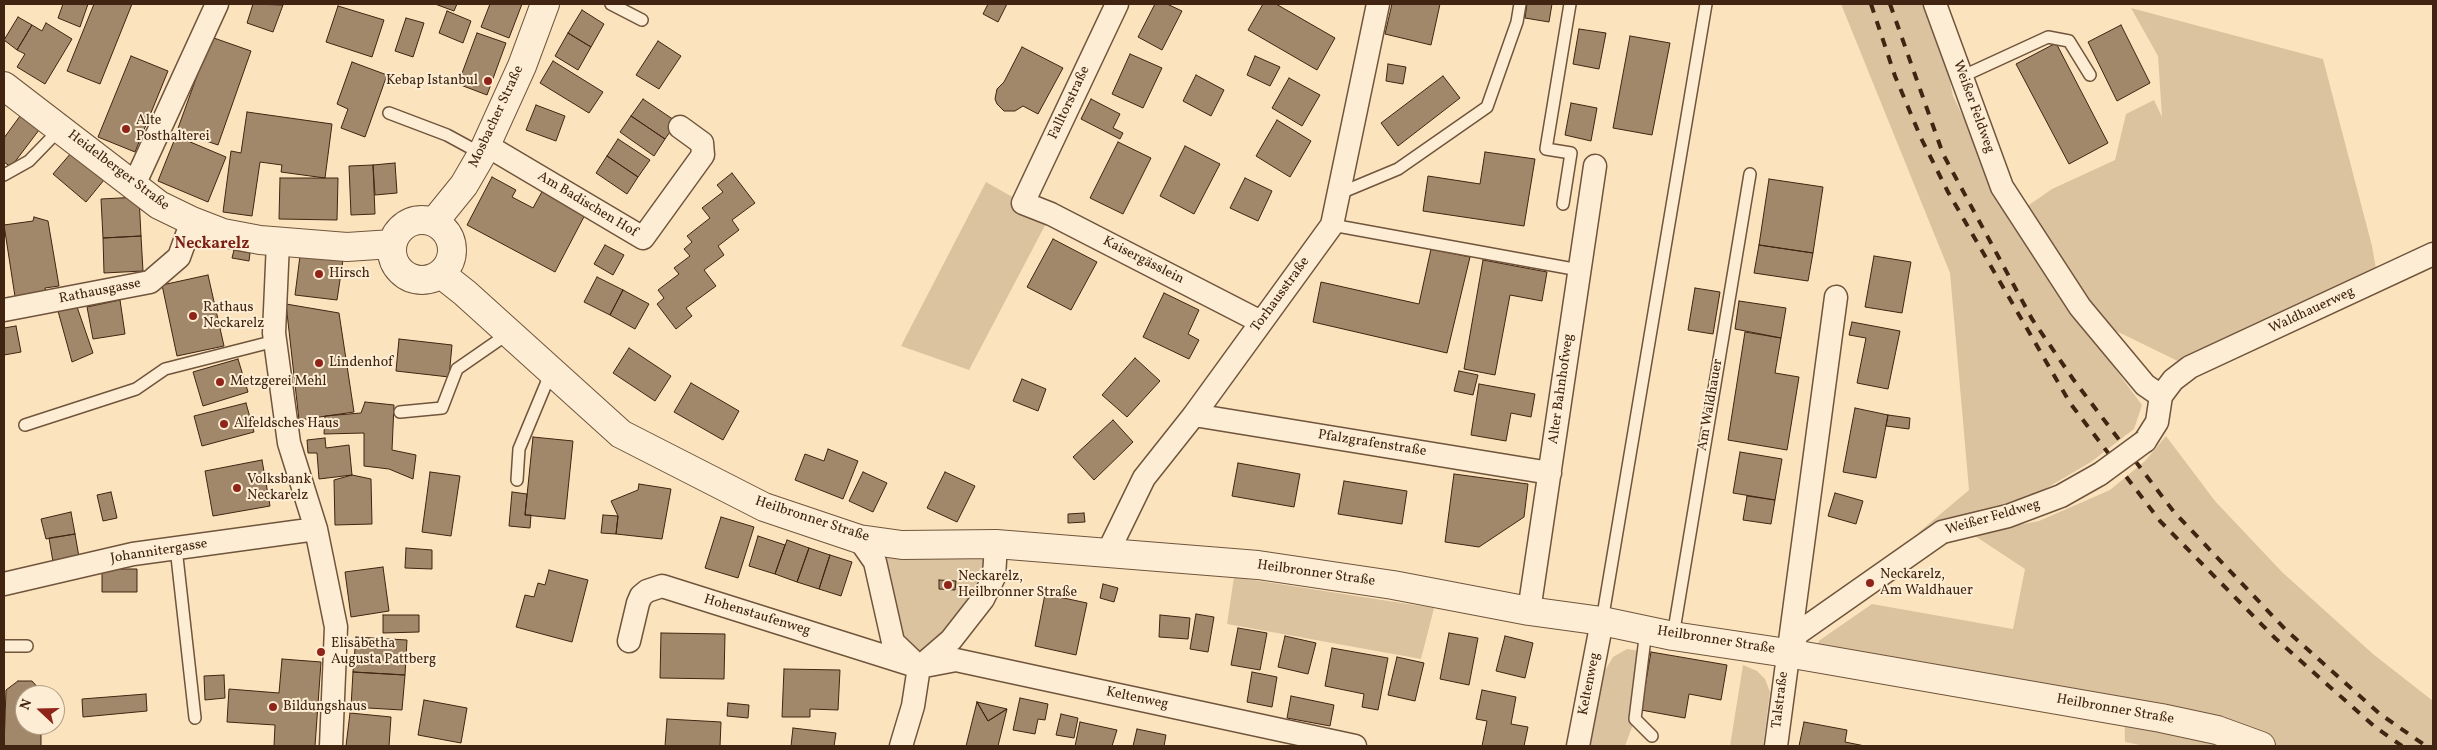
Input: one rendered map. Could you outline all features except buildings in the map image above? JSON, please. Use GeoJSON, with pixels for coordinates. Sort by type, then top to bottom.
{"type":"FeatureCollection","features":[{"type":"Feature","properties":{"kind":"street"},"geometry":{"type":"LineString","coordinates":[[134,185],[217,4]]}},
{"type":"Feature","properties":{"kind":"street","name":"Mosbacher Straße"},"geometry":{"type":"LineString","coordinates":[[434,222],[464,186],[484,150],[522,66],[545,4]]}},
{"type":"Feature","properties":{"kind":"street","name":"Falltorstraße"},"geometry":{"type":"LineString","coordinates":[[1023,203],[1117,4]]}},
{"type":"Feature","properties":{"kind":"street","name":"Torhausstraße"},"geometry":{"type":"LineString","coordinates":[[1107,554],[1144,478],[1194,415],[1332,225],[1378,4]]}},
{"type":"Feature","properties":{"kind":"street","name":"Weißer Feldweg"},"geometry":{"type":"LineString","coordinates":[[1787,653],[1798,633],[1942,532],[2008,516],[2061,496],[2100,474],[2145,441],[2157,422],[2161,396],[2145,385],[2080,307],[2024,224],[2002,186],[1935,4]]}},
{"type":"Feature","properties":{"kind":"street","name":"Heidelberger Straße"},"geometry":{"type":"LineString","coordinates":[[4,86],[160,205],[192,221],[223,233],[278,242],[346,247],[392,244]]}},
{"type":"Feature","properties":{"kind":"street","name":"Am Badischen Hof"},"geometry":{"type":"LineString","coordinates":[[484,150],[643,238],[703,155],[702,143],[680,127]]}},
{"type":"Feature","properties":{"kind":"street","name":"Alter Bahnhofweg"},"geometry":{"type":"LineString","coordinates":[[1528,612],[1595,166]]}},
{"type":"Feature","properties":{"kind":"street","name":"Kaisergässlein"},"geometry":{"type":"LineString","coordinates":[[1023,203],[1051,214],[1261,322]]}},
{"type":"Feature","properties":{"kind":"street"},"geometry":{"type":"LineString","coordinates":[[419,220],[434,222],[449,236],[452,245],[452,255],[441,274],[426,280],[407,277],[399,271],[393,260],[392,244],[400,229],[408,223],[419,220]]}},
{"type":"Feature","properties":{"kind":"street","name":"Rathausgasse"},"geometry":{"type":"LineString","coordinates":[[4,310],[150,282],[179,257],[192,221]]}},
{"type":"Feature","properties":{"kind":"street"},"geometry":{"type":"LineString","coordinates":[[278,242],[275,341],[289,443],[316,529],[336,627],[331,746]]}},
{"type":"Feature","properties":{"kind":"street","name":"Waldhauerweg"},"geometry":{"type":"LineString","coordinates":[[2161,396],[2173,380],[2190,367],[2433,254]]}},
{"type":"Feature","properties":{"kind":"street","name":"Heilbronner Straße"},"geometry":{"type":"LineString","coordinates":[[441,274],[621,434],[764,507],[859,538],[902,545],[996,544],[1258,565],[1393,585],[1528,612],[1602,622],[1672,636],[1787,653],[2161,718],[2217,730],[2261,746]]}},
{"type":"Feature","properties":{"kind":"street"},"geometry":{"type":"LineString","coordinates":[[1787,653],[1836,297]]}},
{"type":"Feature","properties":{"kind":"street","name":"Pfalzgrafenstraße"},"geometry":{"type":"LineString","coordinates":[[1194,415],[1550,473]]}},
{"type":"Feature","properties":{"kind":"street","name":"Johannitergasse"},"geometry":{"type":"LineString","coordinates":[[4,584],[133,554],[316,529]]}},
{"type":"Feature","properties":{"kind":"street"},"geometry":{"type":"LineString","coordinates":[[859,538],[875,562],[893,642],[919,666]]}},
{"type":"Feature","properties":{"kind":"street"},"geometry":{"type":"LineString","coordinates":[[919,666],[934,657],[951,640],[982,599],[994,577],[996,544]]}},
{"type":"Feature","properties":{"kind":"street","name":"Hohenstaufenweg"},"geometry":{"type":"LineString","coordinates":[[629,642],[641,596],[647,591],[662,586],[919,666]]}},
{"type":"Feature","properties":{"kind":"street","name":"Keltenweg"},"geometry":{"type":"LineString","coordinates":[[1578,746],[1602,622]]}},
{"type":"Feature","properties":{"kind":"street","name":"Talstraße"},"geometry":{"type":"LineString","coordinates":[[1776,746],[1787,653]]}},
{"type":"Feature","properties":{"kind":"street","name":"Keltenweg"},"geometry":{"type":"LineString","coordinates":[[919,666],[956,660],[1355,746]]}},
{"type":"Feature","properties":{"kind":"street"},"geometry":{"type":"LineString","coordinates":[[901,746],[914,706],[919,666]]}},
{"type":"Feature","properties":{"kind":"lane"},"geometry":{"type":"LineString","coordinates":[[612,4],[642,20]]}},
{"type":"Feature","properties":{"kind":"lane"},"geometry":{"type":"LineString","coordinates":[[1338,194],[1398,169],[1487,107],[1517,22],[1520,4]]}},
{"type":"Feature","properties":{"kind":"lane"},"geometry":{"type":"LineString","coordinates":[[1563,204],[1571,153],[1546,148],[1570,4]]}},
{"type":"Feature","properties":{"kind":"lane"},"geometry":{"type":"LineString","coordinates":[[1602,622],[1706,4]]}},
{"type":"Feature","properties":{"kind":"lane"},"geometry":{"type":"LineString","coordinates":[[1961,76],[2048,37],[2070,41],[2090,75]]}},
{"type":"Feature","properties":{"kind":"lane"},"geometry":{"type":"LineString","coordinates":[[389,113],[484,150]]}},
{"type":"Feature","properties":{"kind":"lane"},"geometry":{"type":"LineString","coordinates":[[4,175],[29,161],[61,128]]}},
{"type":"Feature","properties":{"kind":"lane","name":"Am Waldhauer"},"geometry":{"type":"LineString","coordinates":[[1672,636],[1750,174]]}},
{"type":"Feature","properties":{"kind":"lane"},"geometry":{"type":"LineString","coordinates":[[1332,225],[1579,270]]}},
{"type":"Feature","properties":{"kind":"lane"},"geometry":{"type":"LineString","coordinates":[[400,412],[442,408],[457,369],[509,333]]}},
{"type":"Feature","properties":{"kind":"lane"},"geometry":{"type":"LineString","coordinates":[[25,425],[136,389],[165,369],[275,341]]}},
{"type":"Feature","properties":{"kind":"lane"},"geometry":{"type":"LineString","coordinates":[[518,480],[519,448],[551,372]]}},
{"type":"Feature","properties":{"kind":"lane"},"geometry":{"type":"LineString","coordinates":[[176,548],[195,718]]}},
{"type":"Feature","properties":{"kind":"lane"},"geometry":{"type":"LineString","coordinates":[[1646,630],[1635,719],[1652,736]]}},
{"type":"Feature","properties":{"kind":"lane"},"geometry":{"type":"LineString","coordinates":[[4,646],[27,646]]}},
{"type":"Feature","properties":{"kind":"shaded area"},"geometry":{"type":"Polygon","coordinates":[[[1841,4],[1934,4],[1953,96],[1997,186],[2085,328],[2142,405],[2134,429],[2091,462],[2033,496],[1918,533],[1969,490],[1950,273],[1841,4]]]}},
{"type":"Feature","properties":{"kind":"shaded area"},"geometry":{"type":"Polygon","coordinates":[[[2131,8],[2323,59],[2372,246],[2378,280],[2190,367],[2110,328],[2056,257],[2026,207],[2052,189],[2115,160],[2126,114],[2154,100],[2162,117],[2158,56],[2131,8]]]}},
{"type":"Feature","properties":{"kind":"shaded area"},"geometry":{"type":"Polygon","coordinates":[[[986,182],[1023,203],[1051,214],[969,370],[901,346],[986,182]]]}},
{"type":"Feature","properties":{"kind":"shaded area"},"geometry":{"type":"Polygon","coordinates":[[[2166,436],[2215,501],[2282,572],[2373,654],[2433,701],[2433,746],[2145,746],[2125,742],[2124,698],[1814,648],[1820,640],[1872,604],[2013,629],[2025,569],[1972,534],[2039,521],[2110,490],[2145,461],[2166,436]]]}},
{"type":"Feature","properties":{"kind":"shaded area"},"geometry":{"type":"Polygon","coordinates":[[[996,544],[994,577],[919,667],[893,642],[875,562],[902,545],[996,544]]]}},
{"type":"Feature","properties":{"kind":"shaded area"},"geometry":{"type":"Polygon","coordinates":[[[1234,577],[1434,608],[1421,659],[1227,624],[1234,577]]]}},
{"type":"Feature","properties":{"kind":"shaded area"},"geometry":{"type":"Polygon","coordinates":[[[1627,649],[1640,651],[1635,719],[1625,746],[1586,746],[1601,677],[1613,657],[1627,649]]]}},
{"type":"Feature","properties":{"kind":"shaded area"},"geometry":{"type":"Polygon","coordinates":[[[1743,665],[1757,671],[1765,679],[1770,692],[1763,746],[1730,746],[1743,665]]]}},
{"type":"Feature","properties":{"kind":"railway"},"geometry":{"type":"LineString","coordinates":[[1871,4],[1895,76],[1921,138],[1948,192],[2070,403],[2160,521],[2275,638],[2375,727],[2402,746]]}},
{"type":"Feature","properties":{"kind":"railway"},"geometry":{"type":"LineString","coordinates":[[1890,4],[1943,154],[2032,319],[2073,379],[2174,512],[2286,630],[2380,714],[2426,746]]}},
{"type":"Feature","properties":{"kind":"place","name":"Kebap Istanbul"},"geometry":{"type":"Point","coordinates":[488,81]}},
{"type":"Feature","properties":{"kind":"place","name":"Alte Posthalterei"},"geometry":{"type":"Point","coordinates":[126,129]}},
{"type":"Feature","properties":{"kind":"place","name":"Hirsch"},"geometry":{"type":"Point","coordinates":[319,274]}},
{"type":"Feature","properties":{"kind":"place","name":"Rathaus Neckarelz"},"geometry":{"type":"Point","coordinates":[193,316]}},
{"type":"Feature","properties":{"kind":"place","name":"Lindenhof"},"geometry":{"type":"Point","coordinates":[319,363]}},
{"type":"Feature","properties":{"kind":"place","name":"Metzgerei Mehl"},"geometry":{"type":"Point","coordinates":[220,382]}},
{"type":"Feature","properties":{"kind":"place","name":"Alfeldsches Haus"},"geometry":{"type":"Point","coordinates":[224,424]}},
{"type":"Feature","properties":{"kind":"place","name":"Volksbank Neckarelz"},"geometry":{"type":"Point","coordinates":[237,488]}},
{"type":"Feature","properties":{"kind":"place","name":"Neckarelz, Am Waldhauer"},"geometry":{"type":"Point","coordinates":[1870,583]}},
{"type":"Feature","properties":{"kind":"place","name":"Neckarelz, Heilbronner Straße"},"geometry":{"type":"Point","coordinates":[948,585]}},
{"type":"Feature","properties":{"kind":"place","name":"Elisabetha Augusta Pattberg"},"geometry":{"type":"Point","coordinates":[321,652]}},
{"type":"Feature","properties":{"kind":"place","name":"Bildungshaus"},"geometry":{"type":"Point","coordinates":[273,707]}},
{"type":"Feature","properties":{"kind":"district","name":"Neckarelz"},"geometry":{"type":"Point","coordinates":[212,245]}}]}
